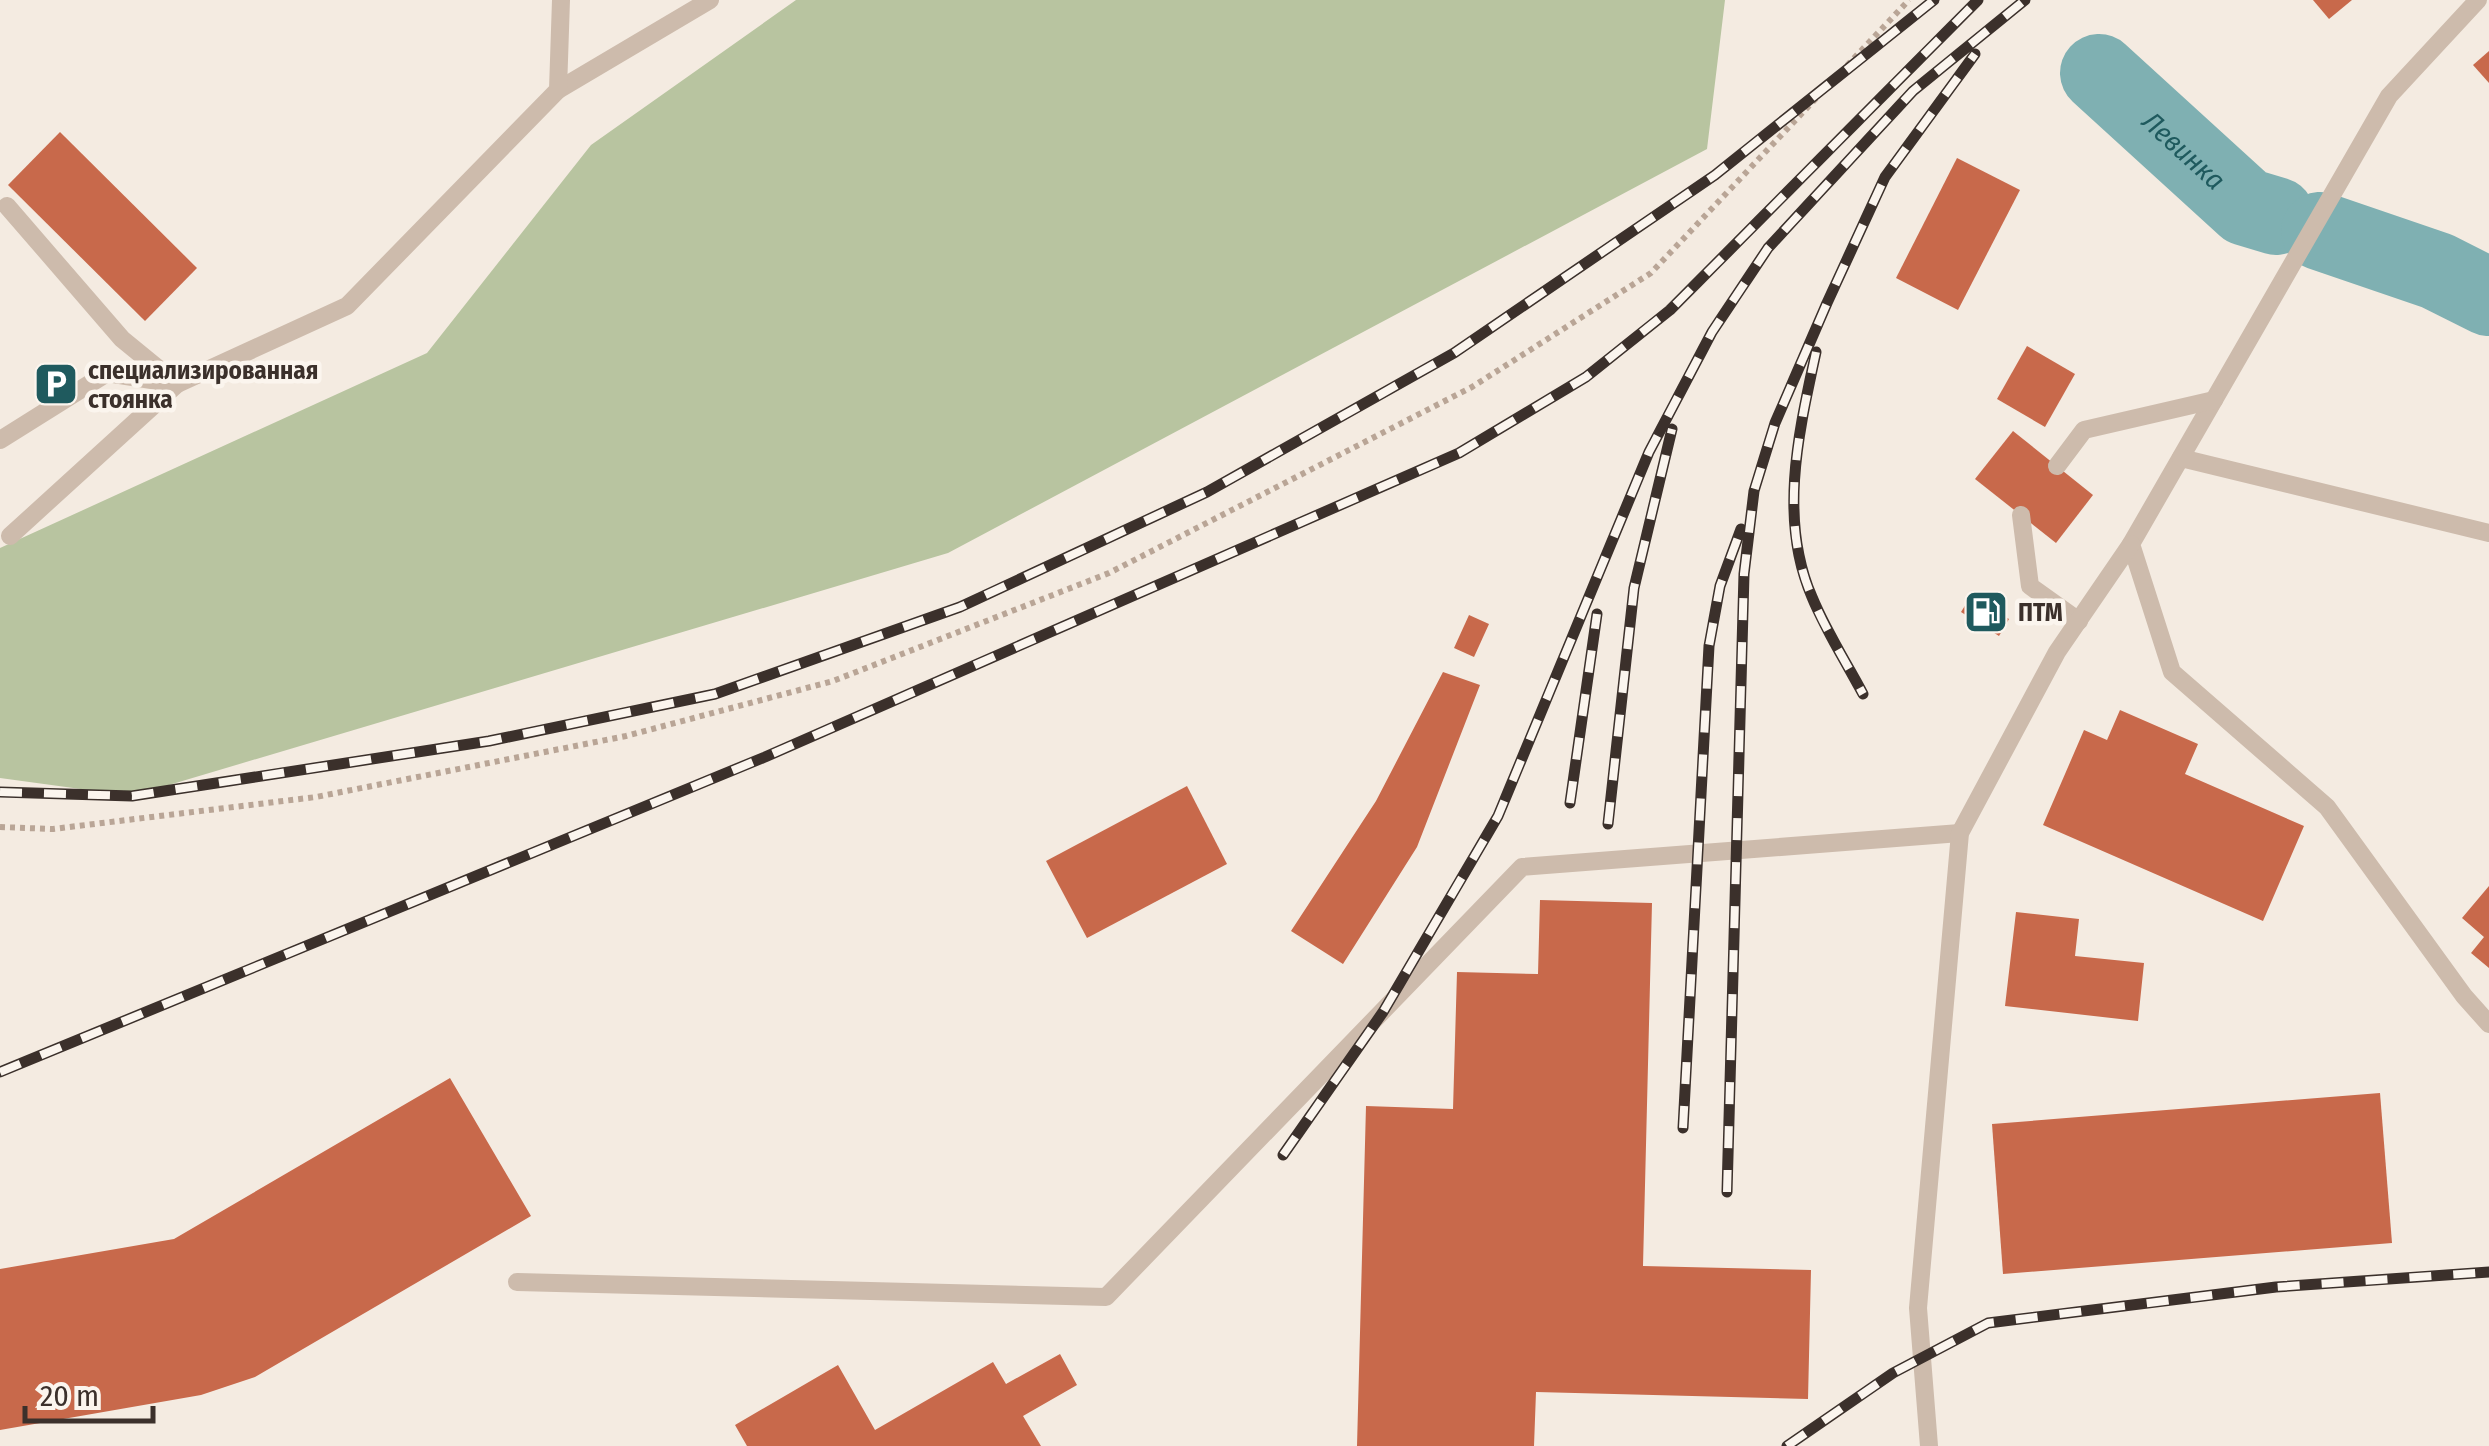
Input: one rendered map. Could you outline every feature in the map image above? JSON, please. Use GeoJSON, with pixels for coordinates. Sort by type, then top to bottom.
{"type":"FeatureCollection","features":[{"type":"Feature","properties":{"kind":"lane"},"geometry":{"type":"LineString","coordinates":[[558,90],[561,0]]}},
{"type":"Feature","properties":{"kind":"lane"},"geometry":{"type":"LineString","coordinates":[[10,536],[177,384],[347,306],[558,90],[710,0]]}},
{"type":"Feature","properties":{"kind":"lane"},"geometry":{"type":"LineString","coordinates":[[1929,1446],[1918,1308],[1960,832],[2079,621],[2132,544],[2389,96],[2478,0]]}},
{"type":"Feature","properties":{"kind":"lane"},"geometry":{"type":"LineString","coordinates":[[7,206],[122,339],[177,384]]}},
{"type":"Feature","properties":{"kind":"lane"},"geometry":{"type":"LineString","coordinates":[[0,440],[107,374],[177,384]]}},
{"type":"Feature","properties":{"kind":"lane"},"geometry":{"type":"LineString","coordinates":[[2057,466],[2084,430],[2214,400]]}},
{"type":"Feature","properties":{"kind":"lane"},"geometry":{"type":"LineString","coordinates":[[2181,458],[2489,534]]}},
{"type":"Feature","properties":{"kind":"lane"},"geometry":{"type":"LineString","coordinates":[[2022,515],[2030,586],[2079,621]]}},
{"type":"Feature","properties":{"kind":"lane"},"geometry":{"type":"LineString","coordinates":[[2132,544],[2172,672],[2327,807],[2489,1024]]}},
{"type":"Feature","properties":{"kind":"lane"},"geometry":{"type":"LineString","coordinates":[[518,1282],[1106,1297],[1522,867],[1960,832]]}},
{"type":"Feature","properties":{"kind":"path"},"geometry":{"type":"LineString","coordinates":[[0,827],[53,829],[316,797],[626,736],[833,680],[1108,573],[1472,387],[1651,273],[1908,0]]}},
{"type":"Feature","properties":{"kind":"green space"},"geometry":{"type":"Polygon","coordinates":[[[796,0],[1725,0],[1707,149],[948,553],[132,796],[0,778],[0,548],[427,353],[591,145],[796,0]]]}},
{"type":"Feature","properties":{"kind":"building"},"geometry":{"type":"Polygon","coordinates":[[[2313,0],[2352,0],[2329,19],[2313,0]]]}},
{"type":"Feature","properties":{"kind":"building"},"geometry":{"type":"Polygon","coordinates":[[[2489,51],[2489,83],[2473,65],[2489,51]]]}},
{"type":"Feature","properties":{"kind":"building"},"geometry":{"type":"Polygon","coordinates":[[[60,132],[197,268],[145,321],[8,185],[60,132]]]}},
{"type":"Feature","properties":{"kind":"building"},"geometry":{"type":"Polygon","coordinates":[[[1957,158],[2020,190],[1958,310],[1896,278],[1957,158]]]}},
{"type":"Feature","properties":{"kind":"building"},"geometry":{"type":"Polygon","coordinates":[[[2027,346],[2075,374],[2045,427],[1997,399],[2027,346]]]}},
{"type":"Feature","properties":{"kind":"building"},"geometry":{"type":"Polygon","coordinates":[[[2013,431],[2093,495],[2056,543],[1975,479],[2013,431]]]}},
{"type":"Feature","properties":{"kind":"building"},"geometry":{"type":"Polygon","coordinates":[[[1971,596],[2009,619],[1999,636],[1961,612],[1971,596]]]}},
{"type":"Feature","properties":{"kind":"building"},"geometry":{"type":"Polygon","coordinates":[[[1469,615],[1489,624],[1474,657],[1454,648],[1469,615]]]}},
{"type":"Feature","properties":{"kind":"building"},"geometry":{"type":"Polygon","coordinates":[[[1443,672],[1480,685],[1417,847],[1343,964],[1291,931],[1376,801],[1443,672]]]}},
{"type":"Feature","properties":{"kind":"building"},"geometry":{"type":"Polygon","coordinates":[[[2120,710],[2198,744],[2185,774],[2304,826],[2263,921],[2043,825],[2084,730],[2107,740],[2120,710]]]}},
{"type":"Feature","properties":{"kind":"building"},"geometry":{"type":"Polygon","coordinates":[[[1187,786],[1227,864],[1087,938],[1046,861],[1187,786]]]}},
{"type":"Feature","properties":{"kind":"building"},"geometry":{"type":"Polygon","coordinates":[[[2489,886],[2489,968],[2471,953],[2484,937],[2462,918],[2489,886]]]}},
{"type":"Feature","properties":{"kind":"building"},"geometry":{"type":"Polygon","coordinates":[[[1540,900],[1652,903],[1643,1266],[1811,1270],[1808,1399],[1536,1392],[1534,1446],[1357,1446],[1366,1106],[1453,1109],[1457,972],[1538,974],[1540,900]]]}},
{"type":"Feature","properties":{"kind":"building"},"geometry":{"type":"Polygon","coordinates":[[[2016,912],[2079,919],[2075,956],[2144,963],[2138,1021],[2005,1006],[2016,912]]]}},
{"type":"Feature","properties":{"kind":"building"},"geometry":{"type":"Polygon","coordinates":[[[450,1078],[531,1216],[255,1377],[201,1395],[0,1430],[0,1269],[174,1239],[450,1078]]]}},
{"type":"Feature","properties":{"kind":"building"},"geometry":{"type":"Polygon","coordinates":[[[2380,1093],[2392,1243],[2003,1274],[1992,1124],[2380,1093]]]}},
{"type":"Feature","properties":{"kind":"building"},"geometry":{"type":"Polygon","coordinates":[[[1060,1354],[1077,1385],[1023,1416],[1041,1446],[747,1446],[735,1425],[838,1365],[875,1430],[993,1362],[1006,1384],[1060,1354]]]}},
{"type":"Feature","properties":{"kind":"waterway","name":"Левинка"},"geometry":{"type":"LineString","coordinates":[[2099,73],[2246,207],[2276,216]]}},
{"type":"Feature","properties":{"kind":"waterway","name":"Левинка"},"geometry":{"type":"LineString","coordinates":[[2320,231],[2437,271],[2489,297]]}},
{"type":"Feature","properties":{"kind":"railway"},"geometry":{"type":"LineString","coordinates":[[0,792],[132,796],[489,741],[715,694],[960,607],[1207,492],[1454,353],[1715,175],[1934,0]]}},
{"type":"Feature","properties":{"kind":"railway"},"geometry":{"type":"LineString","coordinates":[[0,1072],[765,757],[1459,453],[1586,377],[1670,310],[1978,0]]}},
{"type":"Feature","properties":{"kind":"railway"},"geometry":{"type":"LineString","coordinates":[[1283,1155],[1383,1012],[1498,816],[1649,452],[1712,332],[1768,248],[1913,91],[2025,0]]}},
{"type":"Feature","properties":{"kind":"railway"},"geometry":{"type":"LineString","coordinates":[[1727,1192],[1744,574],[1754,491],[1775,423],[1885,177],[1975,54]]}},
{"type":"Feature","properties":{"kind":"railway"},"geometry":{"type":"LineString","coordinates":[[1816,352],[1798,444],[1796,537],[1812,597],[1863,694]]}},
{"type":"Feature","properties":{"kind":"railway"},"geometry":{"type":"LineString","coordinates":[[1608,824],[1634,588],[1672,429]]}},
{"type":"Feature","properties":{"kind":"railway"},"geometry":{"type":"LineString","coordinates":[[1683,1128],[1709,646],[1720,586],[1741,529]]}},
{"type":"Feature","properties":{"kind":"railway"},"geometry":{"type":"LineString","coordinates":[[1570,803],[1597,614]]}},
{"type":"Feature","properties":{"kind":"railway"},"geometry":{"type":"LineString","coordinates":[[1787,1446],[1893,1373],[1988,1323],[2276,1287],[2489,1272]]}},
{"type":"Feature","properties":{"kind":"place","name":"специализированная стоянка"},"geometry":{"type":"Point","coordinates":[56,384]}},
{"type":"Feature","properties":{"kind":"place","name":"ПТМ"},"geometry":{"type":"Point","coordinates":[1986,612]}}]}
